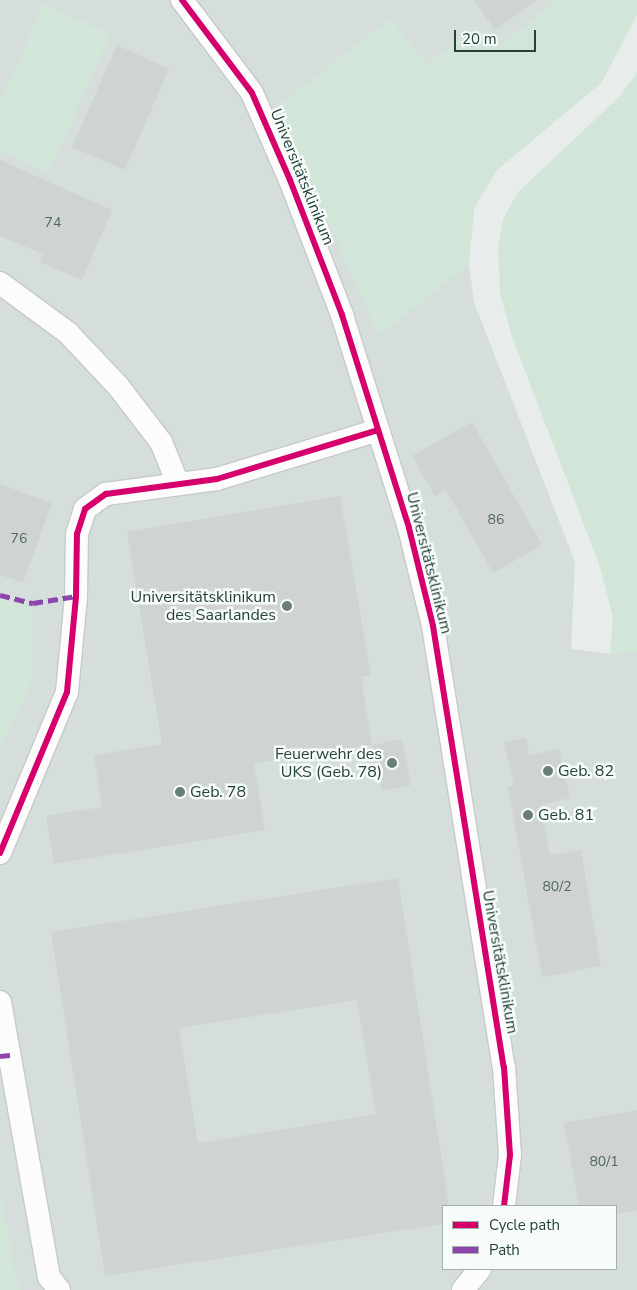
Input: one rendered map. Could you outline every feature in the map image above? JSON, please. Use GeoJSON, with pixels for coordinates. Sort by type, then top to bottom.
{"type":"FeatureCollection","features":[{"type":"Feature","properties":{"kind":"street","name":"Universitätsklinikum"},"geometry":{"type":"LineString","coordinates":[[182,0],[252,93],[290,180],[339,306],[409,528],[432,626],[504,1067],[510,1155],[504,1205]]}},
{"type":"Feature","properties":{"kind":"street"},"geometry":{"type":"LineString","coordinates":[[0,283],[68,333],[118,386],[160,442],[178,484]]}},
{"type":"Feature","properties":{"kind":"street"},"geometry":{"type":"LineString","coordinates":[[0,853],[67,692],[76,596],[77,534],[85,509],[106,494],[217,479],[378,430]]}},
{"type":"Feature","properties":{"kind":"street"},"geometry":{"type":"LineString","coordinates":[[0,1002],[49,1277],[59,1290]]}},
{"type":"Feature","properties":{"kind":"street"},"geometry":{"type":"LineString","coordinates":[[463,1290],[479,1270]]}},
{"type":"Feature","properties":{"kind":"shaded area","name":"Universitätsklinikum des Saarlandes"},"geometry":{"type":"Polygon","coordinates":[[[0,0],[637,0],[637,14],[602,82],[497,170],[474,208],[469,264],[474,302],[575,562],[571,649],[610,654],[637,652],[637,1290],[0,1290],[0,0]]]}},
{"type":"Feature","properties":{"kind":"green space"},"geometry":{"type":"Polygon","coordinates":[[[556,0],[637,0],[637,14],[602,82],[497,170],[474,208],[469,264],[379,336],[277,106],[391,19],[427,65],[476,26],[498,48],[556,0]]]}},
{"type":"Feature","properties":{"kind":"green space"},"geometry":{"type":"Polygon","coordinates":[[[44,4],[110,34],[49,173],[0,151],[0,103],[44,4]]]}},
{"type":"Feature","properties":{"kind":"green space"},"geometry":{"type":"Polygon","coordinates":[[[637,73],[637,652],[610,654],[613,618],[599,564],[512,337],[500,293],[498,247],[503,219],[518,192],[619,97],[637,73]]]}},
{"type":"Feature","properties":{"kind":"green space"},"geometry":{"type":"Polygon","coordinates":[[[0,597],[33,606],[32,680],[0,751],[0,597]]]}},
{"type":"Feature","properties":{"kind":"green space"},"geometry":{"type":"Polygon","coordinates":[[[0,1190],[17,1283],[22,1290],[0,1290],[0,1190]]]}},
{"type":"Feature","properties":{"kind":"building"},"geometry":{"type":"Polygon","coordinates":[[[474,0],[537,0],[495,30],[474,0]]]}},
{"type":"Feature","properties":{"kind":"building"},"geometry":{"type":"Polygon","coordinates":[[[117,45],[169,69],[125,170],[72,147],[117,45]]]}},
{"type":"Feature","properties":{"kind":"building"},"geometry":{"type":"Polygon","coordinates":[[[0,160],[112,210],[82,280],[40,262],[43,254],[0,236],[0,160]]]}},
{"type":"Feature","properties":{"kind":"building"},"geometry":{"type":"Polygon","coordinates":[[[472,422],[542,545],[493,573],[446,490],[435,496],[412,456],[472,422]]]}},
{"type":"Feature","properties":{"kind":"building"},"geometry":{"type":"Polygon","coordinates":[[[0,484],[52,503],[23,583],[0,575],[0,484]]]}},
{"type":"Feature","properties":{"kind":"building"},"geometry":{"type":"Polygon","coordinates":[[[340,496],[371,675],[361,677],[372,745],[254,763],[265,830],[54,864],[46,816],[102,807],[94,755],[162,744],[127,532],[340,496]]]}},
{"type":"Feature","properties":{"kind":"building"},"geometry":{"type":"Polygon","coordinates":[[[526,738],[529,755],[559,749],[570,798],[540,805],[550,855],[581,850],[601,966],[542,977],[508,787],[514,785],[504,742],[526,738]]]}},
{"type":"Feature","properties":{"kind":"building","name":"Feuerwehr des UKS (Geb. 78)"},"geometry":{"type":"Polygon","coordinates":[[[402,739],[411,785],[382,791],[373,745],[402,739]]]}},
{"type":"Feature","properties":{"kind":"building"},"geometry":{"type":"Polygon","coordinates":[[[398,878],[449,1205],[442,1205],[442,1224],[105,1276],[51,932],[398,878]],[[357,1000],[179,1028],[198,1143],[376,1114],[357,1000]]]}},
{"type":"Feature","properties":{"kind":"building"},"geometry":{"type":"Polygon","coordinates":[[[637,1110],[637,1210],[617,1214],[617,1205],[579,1205],[564,1123],[637,1110]]]}},
{"type":"Feature","properties":{"kind":"marked path"},"geometry":{"type":"LineString","coordinates":[[0,595],[33,603],[76,596]]}},
{"type":"Feature","properties":{"kind":"marked path"},"geometry":{"type":"LineString","coordinates":[[0,1056],[10,1055]]}},
{"type":"Feature","properties":{"kind":"cycle path"},"geometry":{"type":"LineString","coordinates":[[182,0],[252,93],[290,180],[342,315],[409,528],[433,626],[504,1067],[510,1155],[504,1205]]}},
{"type":"Feature","properties":{"kind":"cycle path"},"geometry":{"type":"LineString","coordinates":[[0,853],[67,692],[76,596],[77,534],[85,509],[106,494],[217,479],[378,430]]}},
{"type":"Feature","properties":{"kind":"place","name":"Universitätsklinikum des Saarlandes"},"geometry":{"type":"Point","coordinates":[287,606]}},
{"type":"Feature","properties":{"kind":"place","name":"Feuerwehr des UKS (Geb. 78)"},"geometry":{"type":"Point","coordinates":[392,763]}},
{"type":"Feature","properties":{"kind":"place","name":"Geb. 82"},"geometry":{"type":"Point","coordinates":[548,771]}},
{"type":"Feature","properties":{"kind":"place","name":"Geb. 78"},"geometry":{"type":"Point","coordinates":[180,792]}},
{"type":"Feature","properties":{"kind":"place","name":"Geb. 81"},"geometry":{"type":"Point","coordinates":[528,815]}}]}
